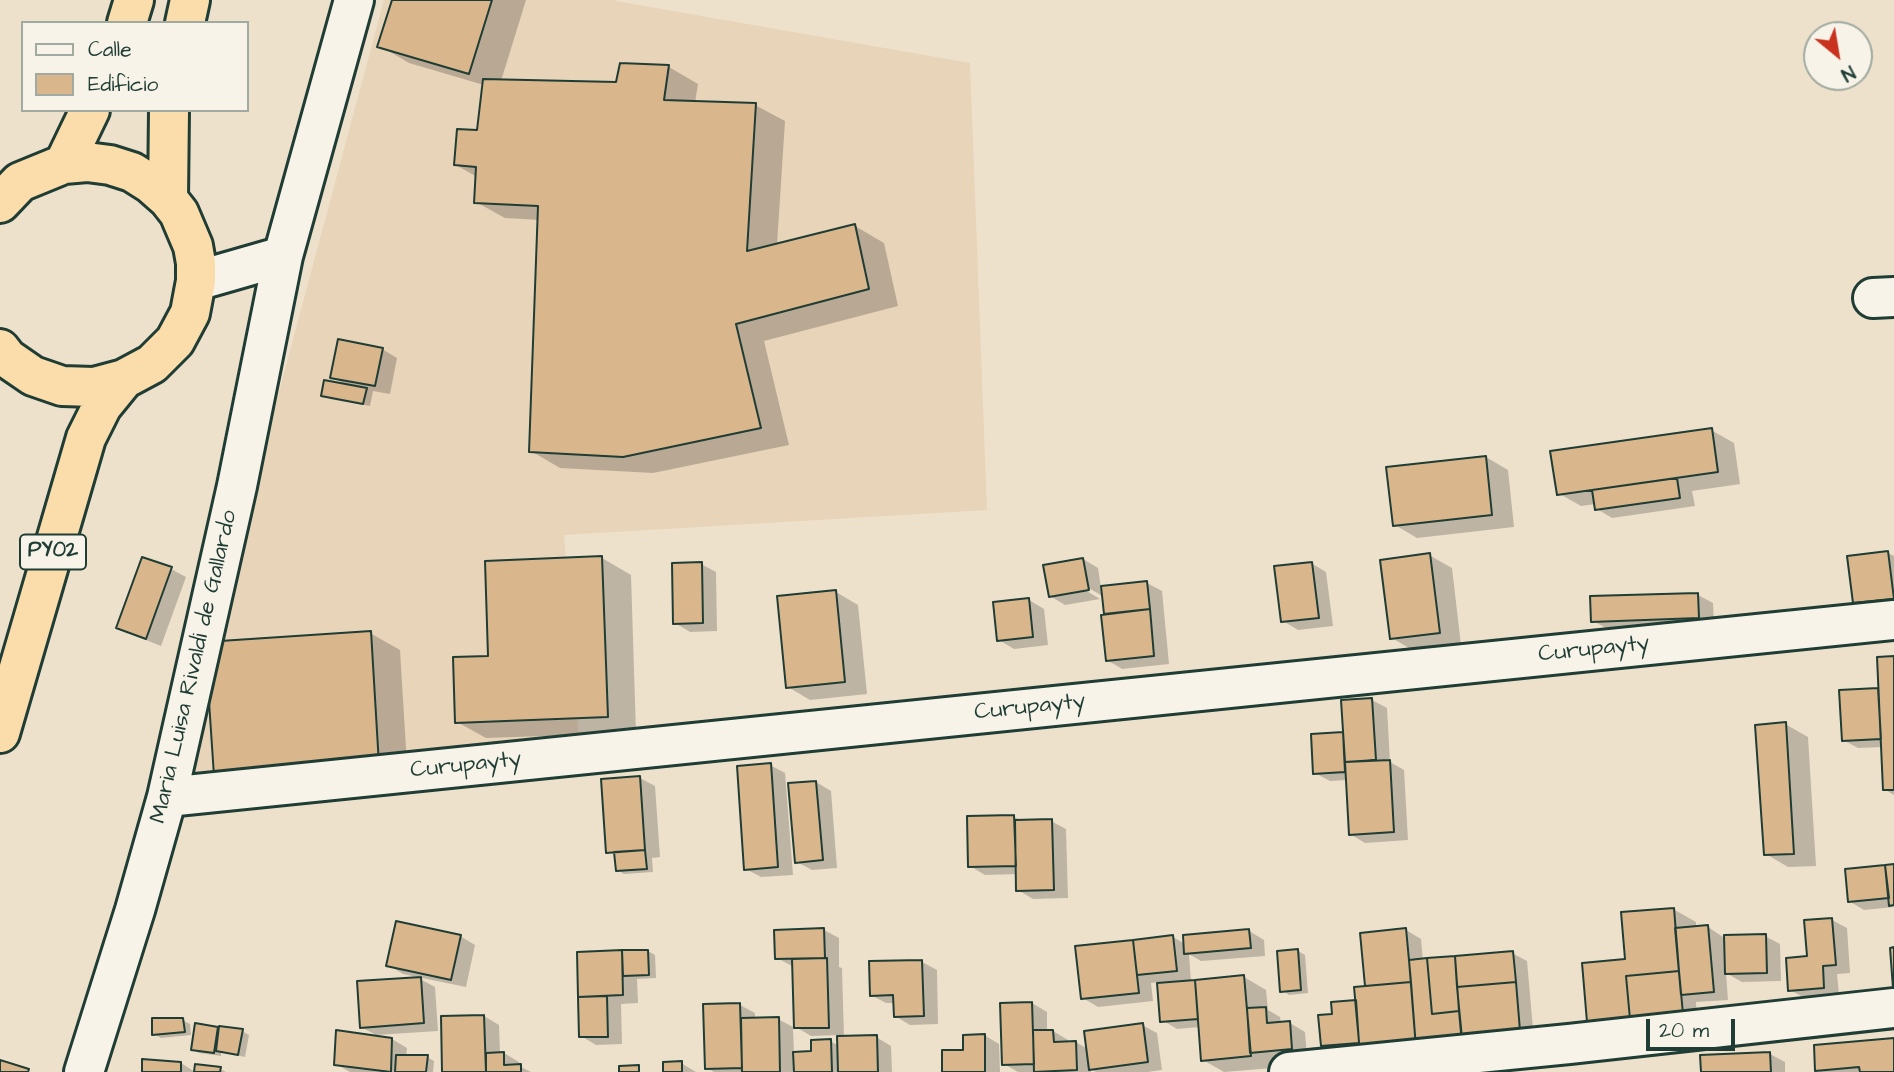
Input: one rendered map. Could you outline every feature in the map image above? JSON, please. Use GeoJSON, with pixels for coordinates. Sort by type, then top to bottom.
{"type":"FeatureCollection","features":[{"type":"Feature","properties":{"kind":"highway"},"geometry":{"type":"LineString","coordinates":[[128,21],[134,0]]}},
{"type":"Feature","properties":{"kind":"highway"},"geometry":{"type":"LineString","coordinates":[[185,21],[190,0]]}},
{"type":"Feature","properties":{"kind":"highway"},"geometry":{"type":"LineString","coordinates":[[64,164],[89,112]]}},
{"type":"Feature","properties":{"kind":"highway","name":"PY02"},"geometry":{"type":"LineString","coordinates":[[169,112],[169,200]]}},
{"type":"Feature","properties":{"kind":"highway","name":"PY02"},"geometry":{"type":"LineString","coordinates":[[0,203],[20,182],[64,164],[87,162],[132,172],[151,184],[179,213],[193,246],[197,281],[190,313],[175,341],[152,364],[124,379],[94,387],[62,386],[33,376],[0,349]]}},
{"type":"Feature","properties":{"kind":"highway","name":"PY02"},"geometry":{"type":"LineString","coordinates":[[0,733],[86,438],[102,406],[124,379]]}},
{"type":"Feature","properties":{"kind":"street","name":"Maria Luisa Rivaldi de Gallardo"},"geometry":{"type":"LineString","coordinates":[[84,1072],[167,797],[237,486],[283,256],[354,0]]}},
{"type":"Feature","properties":{"kind":"street"},"geometry":{"type":"LineString","coordinates":[[197,281],[283,256]]}},
{"type":"Feature","properties":{"kind":"street","name":"Curupayty"},"geometry":{"type":"LineString","coordinates":[[167,797],[1894,620]]}},
{"type":"Feature","properties":{"kind":"street"},"geometry":{"type":"LineString","coordinates":[[1289,1072],[1570,1058],[1894,1008]]}},
{"type":"Feature","properties":{"kind":"shaded area"},"geometry":{"type":"Polygon","coordinates":[[[384,0],[616,0],[970,63],[987,510],[564,535],[579,741],[176,776],[384,0]]]}},
{"type":"Feature","properties":{"kind":"building"},"geometry":{"type":"Polygon","coordinates":[[[392,0],[492,0],[469,74],[377,47],[392,0]]]}},
{"type":"Feature","properties":{"kind":"building"},"geometry":{"type":"Polygon","coordinates":[[[620,63],[669,65],[664,100],[756,103],[747,251],[855,224],[869,289],[736,324],[761,428],[623,457],[529,452],[538,206],[474,203],[476,167],[454,165],[457,129],[477,130],[483,79],[616,82],[620,63]]]}},
{"type":"Feature","properties":{"kind":"building"},"geometry":{"type":"Polygon","coordinates":[[[338,339],[383,348],[375,386],[330,378],[338,339]]]}},
{"type":"Feature","properties":{"kind":"building"},"geometry":{"type":"Polygon","coordinates":[[[324,380],[367,388],[363,404],[321,396],[324,380]]]}},
{"type":"Feature","properties":{"kind":"building"},"geometry":{"type":"Polygon","coordinates":[[[1712,428],[1718,472],[1557,495],[1550,451],[1712,428]]]}},
{"type":"Feature","properties":{"kind":"building"},"geometry":{"type":"Polygon","coordinates":[[[1486,456],[1492,515],[1393,526],[1386,467],[1486,456]]]}},
{"type":"Feature","properties":{"kind":"building"},"geometry":{"type":"Polygon","coordinates":[[[1677,478],[1680,498],[1595,510],[1592,490],[1677,478]]]}},
{"type":"Feature","properties":{"kind":"building"},"geometry":{"type":"Polygon","coordinates":[[[1888,551],[1894,599],[1853,603],[1847,556],[1888,551]]]}},
{"type":"Feature","properties":{"kind":"building"},"geometry":{"type":"Polygon","coordinates":[[[1430,553],[1440,633],[1390,639],[1380,560],[1430,553]]]}},
{"type":"Feature","properties":{"kind":"building"},"geometry":{"type":"Polygon","coordinates":[[[602,556],[608,717],[455,723],[453,657],[488,656],[485,561],[602,556]]]}},
{"type":"Feature","properties":{"kind":"building"},"geometry":{"type":"Polygon","coordinates":[[[142,557],[172,567],[146,639],[116,628],[142,557]]]}},
{"type":"Feature","properties":{"kind":"building"},"geometry":{"type":"Polygon","coordinates":[[[1083,558],[1089,590],[1049,597],[1043,565],[1083,558]]]}},
{"type":"Feature","properties":{"kind":"building"},"geometry":{"type":"Polygon","coordinates":[[[702,562],[703,623],[673,624],[672,563],[702,562]]]}},
{"type":"Feature","properties":{"kind":"building"},"geometry":{"type":"Polygon","coordinates":[[[1312,562],[1319,618],[1281,622],[1274,566],[1312,562]]]}},
{"type":"Feature","properties":{"kind":"building"},"geometry":{"type":"Polygon","coordinates":[[[1147,581],[1150,609],[1104,614],[1101,586],[1147,581]]]}},
{"type":"Feature","properties":{"kind":"building"},"geometry":{"type":"Polygon","coordinates":[[[836,590],[845,682],[786,688],[777,596],[836,590]]]}},
{"type":"Feature","properties":{"kind":"building"},"geometry":{"type":"Polygon","coordinates":[[[1698,593],[1699,618],[1591,622],[1590,596],[1698,593]]]}},
{"type":"Feature","properties":{"kind":"building"},"geometry":{"type":"Polygon","coordinates":[[[1029,598],[1033,637],[997,641],[993,602],[1029,598]]]}},
{"type":"Feature","properties":{"kind":"building"},"geometry":{"type":"Polygon","coordinates":[[[1150,609],[1154,656],[1106,661],[1101,615],[1150,609]]]}},
{"type":"Feature","properties":{"kind":"building"},"geometry":{"type":"Polygon","coordinates":[[[371,631],[379,765],[214,776],[205,642],[371,631]]]}},
{"type":"Feature","properties":{"kind":"building"},"geometry":{"type":"Polygon","coordinates":[[[1894,656],[1894,790],[1883,790],[1877,657],[1894,656]]]}},
{"type":"Feature","properties":{"kind":"building"},"geometry":{"type":"Polygon","coordinates":[[[1878,688],[1881,739],[1842,741],[1839,690],[1878,688]]]}},
{"type":"Feature","properties":{"kind":"building"},"geometry":{"type":"Polygon","coordinates":[[[1372,698],[1376,760],[1345,762],[1341,700],[1372,698]]]}},
{"type":"Feature","properties":{"kind":"building"},"geometry":{"type":"Polygon","coordinates":[[[1786,722],[1794,854],[1764,855],[1755,725],[1786,722]]]}},
{"type":"Feature","properties":{"kind":"building"},"geometry":{"type":"Polygon","coordinates":[[[1343,732],[1345,772],[1313,774],[1311,734],[1343,732]]]}},
{"type":"Feature","properties":{"kind":"building"},"geometry":{"type":"Polygon","coordinates":[[[1390,760],[1394,832],[1349,835],[1345,762],[1390,760]]]}},
{"type":"Feature","properties":{"kind":"building"},"geometry":{"type":"Polygon","coordinates":[[[771,763],[778,867],[744,870],[737,766],[771,763]]]}},
{"type":"Feature","properties":{"kind":"building"},"geometry":{"type":"Polygon","coordinates":[[[640,776],[645,850],[606,853],[601,779],[640,776]]]}},
{"type":"Feature","properties":{"kind":"building"},"geometry":{"type":"Polygon","coordinates":[[[816,781],[823,860],[795,863],[788,783],[816,781]]]}},
{"type":"Feature","properties":{"kind":"building"},"geometry":{"type":"Polygon","coordinates":[[[1014,815],[1016,866],[968,867],[967,816],[1014,815]]]}},
{"type":"Feature","properties":{"kind":"building"},"geometry":{"type":"Polygon","coordinates":[[[1052,819],[1054,890],[1016,891],[1015,820],[1052,819]]]}},
{"type":"Feature","properties":{"kind":"building"},"geometry":{"type":"Polygon","coordinates":[[[645,850],[647,869],[616,871],[614,852],[645,850]]]}},
{"type":"Feature","properties":{"kind":"building"},"geometry":{"type":"Polygon","coordinates":[[[1894,864],[1894,905],[1889,906],[1885,865],[1894,864]]]}},
{"type":"Feature","properties":{"kind":"building"},"geometry":{"type":"Polygon","coordinates":[[[1885,865],[1889,898],[1848,902],[1845,869],[1885,865]]]}},
{"type":"Feature","properties":{"kind":"building"},"geometry":{"type":"Polygon","coordinates":[[[1674,908],[1679,971],[1626,976],[1630,1019],[1587,1022],[1582,963],[1625,959],[1621,912],[1674,908]]]}},
{"type":"Feature","properties":{"kind":"building"},"geometry":{"type":"Polygon","coordinates":[[[1832,918],[1836,965],[1823,966],[1824,988],[1788,991],[1786,958],[1807,956],[1804,920],[1832,918]]]}},
{"type":"Feature","properties":{"kind":"building"},"geometry":{"type":"Polygon","coordinates":[[[396,921],[461,935],[451,980],[386,966],[396,921]]]}},
{"type":"Feature","properties":{"kind":"building"},"geometry":{"type":"Polygon","coordinates":[[[1708,925],[1714,992],[1681,995],[1675,928],[1708,925]]]}},
{"type":"Feature","properties":{"kind":"building"},"geometry":{"type":"Polygon","coordinates":[[[824,928],[825,958],[775,959],[774,930],[824,928]]]}},
{"type":"Feature","properties":{"kind":"building"},"geometry":{"type":"Polygon","coordinates":[[[1406,928],[1411,982],[1365,986],[1360,933],[1406,928]]]}},
{"type":"Feature","properties":{"kind":"building"},"geometry":{"type":"Polygon","coordinates":[[[1249,929],[1251,948],[1184,954],[1183,935],[1249,929]]]}},
{"type":"Feature","properties":{"kind":"building"},"geometry":{"type":"Polygon","coordinates":[[[1766,934],[1767,973],[1725,974],[1724,935],[1766,934]]]}},
{"type":"Feature","properties":{"kind":"building"},"geometry":{"type":"Polygon","coordinates":[[[1173,935],[1177,971],[1137,975],[1133,940],[1173,935]]]}},
{"type":"Feature","properties":{"kind":"building"},"geometry":{"type":"Polygon","coordinates":[[[1133,940],[1139,993],[1081,999],[1075,946],[1133,940]]]}},
{"type":"Feature","properties":{"kind":"building"},"geometry":{"type":"Polygon","coordinates":[[[1894,947],[1894,988],[1893,988],[1890,948],[1894,947]]]}},
{"type":"Feature","properties":{"kind":"building"},"geometry":{"type":"Polygon","coordinates":[[[1298,949],[1301,990],[1280,992],[1277,951],[1298,949]]]}},
{"type":"Feature","properties":{"kind":"building"},"geometry":{"type":"Polygon","coordinates":[[[622,950],[648,950],[649,975],[623,976],[622,950]]]}},
{"type":"Feature","properties":{"kind":"building"},"geometry":{"type":"Polygon","coordinates":[[[622,950],[623,995],[578,997],[577,952],[622,950]]]}},
{"type":"Feature","properties":{"kind":"building"},"geometry":{"type":"Polygon","coordinates":[[[1513,951],[1516,982],[1457,987],[1455,956],[1513,951]]]}},
{"type":"Feature","properties":{"kind":"building"},"geometry":{"type":"Polygon","coordinates":[[[1455,956],[1459,1011],[1432,1014],[1427,958],[1455,956]]]}},
{"type":"Feature","properties":{"kind":"building"},"geometry":{"type":"Polygon","coordinates":[[[827,958],[829,1028],[794,1028],[792,959],[827,958]]]}},
{"type":"Feature","properties":{"kind":"building"},"geometry":{"type":"Polygon","coordinates":[[[1427,958],[1432,1014],[1459,1011],[1462,1044],[1416,1048],[1409,960],[1427,958]]]}},
{"type":"Feature","properties":{"kind":"building"},"geometry":{"type":"Polygon","coordinates":[[[922,960],[924,1016],[894,1017],[893,995],[870,996],[869,961],[922,960]]]}},
{"type":"Feature","properties":{"kind":"building"},"geometry":{"type":"Polygon","coordinates":[[[1679,971],[1683,1014],[1630,1019],[1626,976],[1679,971]]]}},
{"type":"Feature","properties":{"kind":"building"},"geometry":{"type":"Polygon","coordinates":[[[1244,975],[1251,1056],[1201,1061],[1195,980],[1244,975]]]}},
{"type":"Feature","properties":{"kind":"building"},"geometry":{"type":"Polygon","coordinates":[[[421,977],[424,1023],[360,1028],[357,981],[421,977]]]}},
{"type":"Feature","properties":{"kind":"building"},"geometry":{"type":"Polygon","coordinates":[[[1195,980],[1198,1019],[1160,1022],[1157,983],[1195,980]]]}},
{"type":"Feature","properties":{"kind":"building"},"geometry":{"type":"Polygon","coordinates":[[[1411,982],[1416,1048],[1360,1053],[1354,987],[1411,982]]]}},
{"type":"Feature","properties":{"kind":"building"},"geometry":{"type":"Polygon","coordinates":[[[1516,982],[1521,1043],[1463,1048],[1457,987],[1516,982]]]}},
{"type":"Feature","properties":{"kind":"building"},"geometry":{"type":"Polygon","coordinates":[[[607,996],[608,1037],[579,1037],[578,997],[607,996]]]}},
{"type":"Feature","properties":{"kind":"building"},"geometry":{"type":"Polygon","coordinates":[[[1356,1000],[1359,1043],[1321,1046],[1318,1015],[1332,1014],[1331,1002],[1356,1000]]]}},
{"type":"Feature","properties":{"kind":"building"},"geometry":{"type":"Polygon","coordinates":[[[1032,1002],[1034,1064],[1002,1065],[1000,1003],[1032,1002]]]}},
{"type":"Feature","properties":{"kind":"building"},"geometry":{"type":"Polygon","coordinates":[[[740,1003],[742,1068],[705,1069],[703,1004],[740,1003]]]}},
{"type":"Feature","properties":{"kind":"building"},"geometry":{"type":"Polygon","coordinates":[[[1266,1007],[1267,1023],[1290,1021],[1292,1049],[1250,1053],[1247,1008],[1266,1007]]]}},
{"type":"Feature","properties":{"kind":"building"},"geometry":{"type":"Polygon","coordinates":[[[484,1015],[486,1072],[442,1072],[441,1016],[484,1015]]]}},
{"type":"Feature","properties":{"kind":"building"},"geometry":{"type":"Polygon","coordinates":[[[779,1017],[780,1072],[742,1072],[741,1018],[779,1017]]]}},
{"type":"Feature","properties":{"kind":"building"},"geometry":{"type":"Polygon","coordinates":[[[152,1018],[183,1018],[185,1032],[152,1035],[152,1018]]]}},
{"type":"Feature","properties":{"kind":"building"},"geometry":{"type":"Polygon","coordinates":[[[195,1023],[218,1027],[214,1053],[191,1050],[195,1023]]]}},
{"type":"Feature","properties":{"kind":"building"},"geometry":{"type":"Polygon","coordinates":[[[1143,1023],[1148,1062],[1089,1070],[1084,1031],[1143,1023]]]}},
{"type":"Feature","properties":{"kind":"building"},"geometry":{"type":"Polygon","coordinates":[[[219,1026],[243,1029],[238,1055],[216,1051],[219,1026]]]}},
{"type":"Feature","properties":{"kind":"building"},"geometry":{"type":"Polygon","coordinates":[[[336,1030],[392,1038],[391,1072],[334,1065],[336,1030]]]}},
{"type":"Feature","properties":{"kind":"building"},"geometry":{"type":"Polygon","coordinates":[[[1033,1030],[1053,1030],[1054,1042],[1076,1041],[1077,1070],[1034,1072],[1033,1030]]]}},
{"type":"Feature","properties":{"kind":"building"},"geometry":{"type":"Polygon","coordinates":[[[985,1034],[985,1072],[942,1072],[942,1050],[963,1050],[963,1035],[985,1034]]]}},
{"type":"Feature","properties":{"kind":"building"},"geometry":{"type":"Polygon","coordinates":[[[877,1035],[878,1072],[838,1072],[837,1036],[877,1035]]]}},
{"type":"Feature","properties":{"kind":"building"},"geometry":{"type":"Polygon","coordinates":[[[1894,1038],[1894,1072],[1860,1072],[1859,1067],[1815,1071],[1814,1045],[1894,1038]]]}},
{"type":"Feature","properties":{"kind":"building"},"geometry":{"type":"Polygon","coordinates":[[[831,1039],[832,1072],[794,1072],[793,1052],[811,1051],[811,1040],[831,1039]]]}},
{"type":"Feature","properties":{"kind":"building"},"geometry":{"type":"Polygon","coordinates":[[[504,1052],[504,1065],[521,1064],[521,1072],[486,1072],[486,1053],[504,1052]]]}},
{"type":"Feature","properties":{"kind":"building"},"geometry":{"type":"Polygon","coordinates":[[[1770,1052],[1771,1072],[1701,1072],[1700,1055],[1770,1052]]]}},
{"type":"Feature","properties":{"kind":"building"},"geometry":{"type":"Polygon","coordinates":[[[396,1055],[428,1055],[426,1072],[395,1072],[396,1055]]]}},
{"type":"Feature","properties":{"kind":"building"},"geometry":{"type":"Polygon","coordinates":[[[142,1059],[181,1062],[181,1072],[142,1072],[142,1059]]]}},
{"type":"Feature","properties":{"kind":"building"},"geometry":{"type":"Polygon","coordinates":[[[0,1060],[29,1069],[28,1072],[0,1072],[0,1060]]]}},
{"type":"Feature","properties":{"kind":"building"},"geometry":{"type":"Polygon","coordinates":[[[682,1061],[682,1072],[663,1072],[663,1062],[682,1061]]]}},
{"type":"Feature","properties":{"kind":"building"},"geometry":{"type":"Polygon","coordinates":[[[195,1064],[221,1067],[220,1072],[194,1072],[195,1064]]]}},
{"type":"Feature","properties":{"kind":"building"},"geometry":{"type":"Polygon","coordinates":[[[639,1065],[639,1072],[619,1072],[619,1066],[639,1065]]]}}]}
